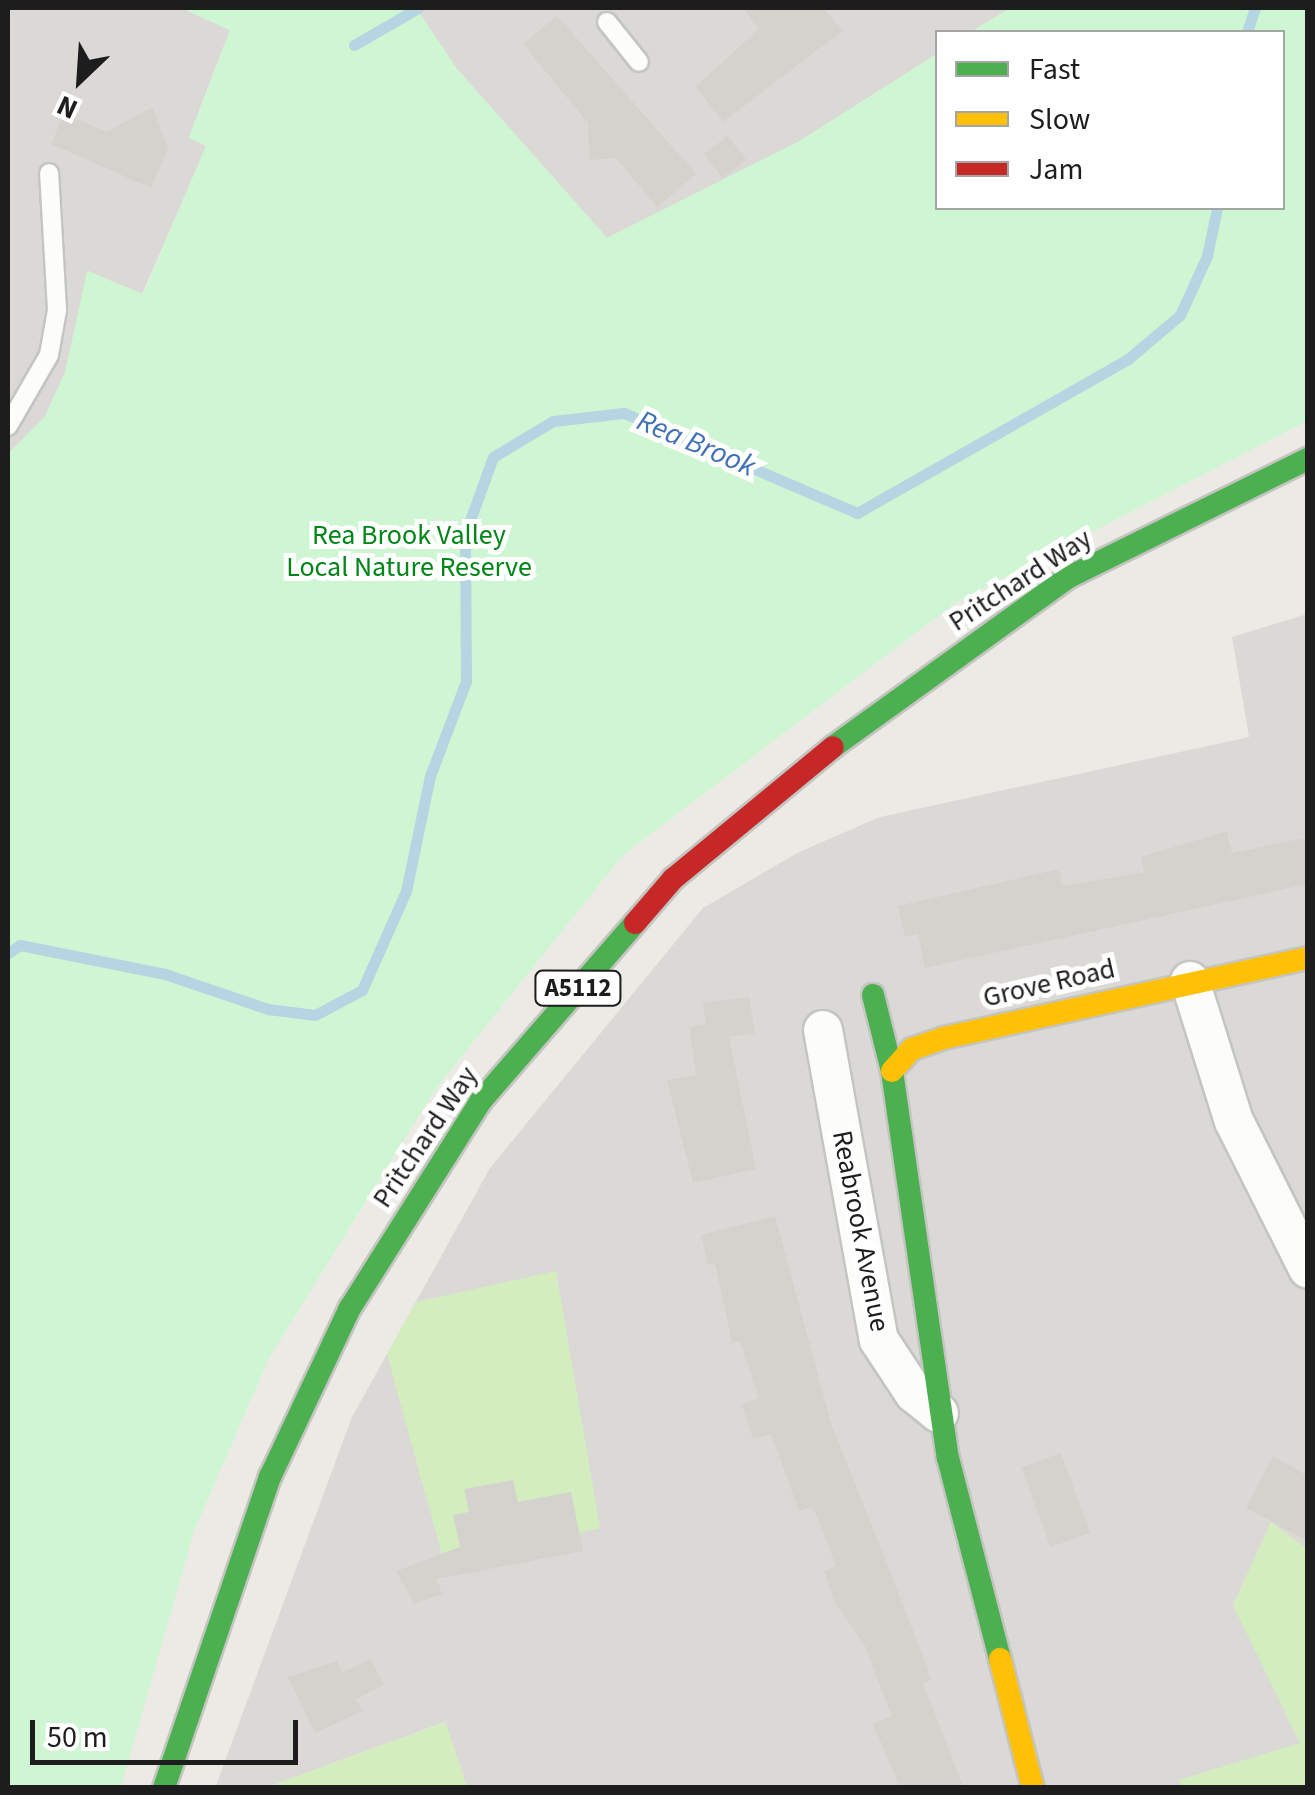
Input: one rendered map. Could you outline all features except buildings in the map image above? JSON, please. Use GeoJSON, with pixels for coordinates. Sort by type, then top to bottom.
{"type":"FeatureCollection","features":[{"type":"Feature","properties":{"kind":"main road","name":"Pritchard Way"},"geometry":{"type":"LineString","coordinates":[[164,1788],[270,1477],[350,1308],[493,1087],[673,879],[801,771],[1067,578],[1308,459]]}},
{"type":"Feature","properties":{"kind":"main road","name":"Grove Road"},"geometry":{"type":"LineString","coordinates":[[892,1071],[912,1049],[944,1038],[1308,958]]}},
{"type":"Feature","properties":{"kind":"main road"},"geometry":{"type":"LineString","coordinates":[[873,995],[892,1071]]}},
{"type":"Feature","properties":{"kind":"main road","name":"Reabrook Avenue"},"geometry":{"type":"LineString","coordinates":[[892,1071],[939,1412],[1033,1788]]}},
{"type":"Feature","properties":{"kind":"street"},"geometry":{"type":"LineString","coordinates":[[1190,982],[1234,1121],[1308,1269]]}},
{"type":"Feature","properties":{"kind":"street","name":"Reabrook Avenue"},"geometry":{"type":"LineString","coordinates":[[823,1030],[879,1340],[914,1393],[939,1412]]}},
{"type":"Feature","properties":{"kind":"lane"},"geometry":{"type":"LineString","coordinates":[[608,22],[638,62]]}},
{"type":"Feature","properties":{"kind":"lane"},"geometry":{"type":"LineString","coordinates":[[8,426],[48,355],[57,310],[49,173]]}},
{"type":"Feature","properties":{"kind":"shaded area"},"geometry":{"type":"Polygon","coordinates":[[[8,8],[181,8],[230,30],[189,137],[207,145],[142,294],[88,271],[65,373],[44,418],[8,454],[8,8]]]}},
{"type":"Feature","properties":{"kind":"shaded area"},"geometry":{"type":"Polygon","coordinates":[[[416,8],[1010,8],[974,30],[935,30],[935,55],[798,142],[607,238],[457,69],[416,8]]]}},
{"type":"Feature","properties":{"kind":"shaded area"},"geometry":{"type":"Polygon","coordinates":[[[1307,614],[1307,1787],[467,1787],[445,1722],[268,1787],[215,1788],[352,1417],[490,1168],[703,908],[799,852],[880,817],[1249,737],[1232,637],[1307,614]]]}},
{"type":"Feature","properties":{"kind":"green space","name":"Rea Brook Valley Local Nature Reserve"},"geometry":{"type":"Polygon","coordinates":[[[181,8],[416,8],[457,69],[607,238],[798,142],[935,55],[935,210],[1285,210],[1285,30],[974,30],[1010,8],[1307,8],[1307,421],[958,601],[623,855],[434,1091],[269,1358],[194,1531],[121,1787],[8,1787],[8,454],[44,418],[65,373],[87,271],[143,294],[206,146],[189,138],[230,30],[181,8]]]}},
{"type":"Feature","properties":{"kind":"green space"},"geometry":{"type":"Polygon","coordinates":[[[556,1271],[600,1528],[579,1533],[571,1492],[454,1515],[463,1563],[445,1566],[387,1354],[416,1302],[556,1271]]]}},
{"type":"Feature","properties":{"kind":"green space"},"geometry":{"type":"Polygon","coordinates":[[[1271,1522],[1307,1549],[1307,1787],[1182,1787],[1179,1780],[1300,1743],[1233,1605],[1271,1522]]]}},
{"type":"Feature","properties":{"kind":"green space"},"geometry":{"type":"Polygon","coordinates":[[[445,1722],[467,1787],[268,1787],[445,1722]]]}},
{"type":"Feature","properties":{"kind":"waterway"},"geometry":{"type":"LineString","coordinates":[[354,45],[418,8]]}},
{"type":"Feature","properties":{"kind":"waterway","name":"Rea Brook"},"geometry":{"type":"LineString","coordinates":[[1248,30],[1255,8]]}},
{"type":"Feature","properties":{"kind":"waterway","name":"Rea Brook"},"geometry":{"type":"LineString","coordinates":[[8,953],[20,945],[165,974],[268,1009],[315,1015],[362,990],[406,891],[430,776],[466,681],[465,534],[493,457],[553,421],[624,413],[857,513],[1128,359],[1180,315],[1207,256],[1217,210]]}},
{"type":"Feature","properties":{"kind":"traffic: fast"},"geometry":{"type":"LineString","coordinates":[[833,747],[1067,578],[1308,459]]}},
{"type":"Feature","properties":{"kind":"traffic: fast"},"geometry":{"type":"LineString","coordinates":[[164,1788],[270,1477],[350,1308],[480,1102],[635,923]]}},
{"type":"Feature","properties":{"kind":"traffic: fast"},"geometry":{"type":"LineString","coordinates":[[873,995],[892,1071],[948,1458],[1000,1659]]}},
{"type":"Feature","properties":{"kind":"traffic: slow"},"geometry":{"type":"LineString","coordinates":[[892,1071],[912,1049],[944,1038],[1308,958]]}},
{"type":"Feature","properties":{"kind":"traffic: slow"},"geometry":{"type":"LineString","coordinates":[[1000,1659],[1033,1788]]}},
{"type":"Feature","properties":{"kind":"traffic: jam"},"geometry":{"type":"LineString","coordinates":[[635,923],[673,879],[833,747]]}}]}
